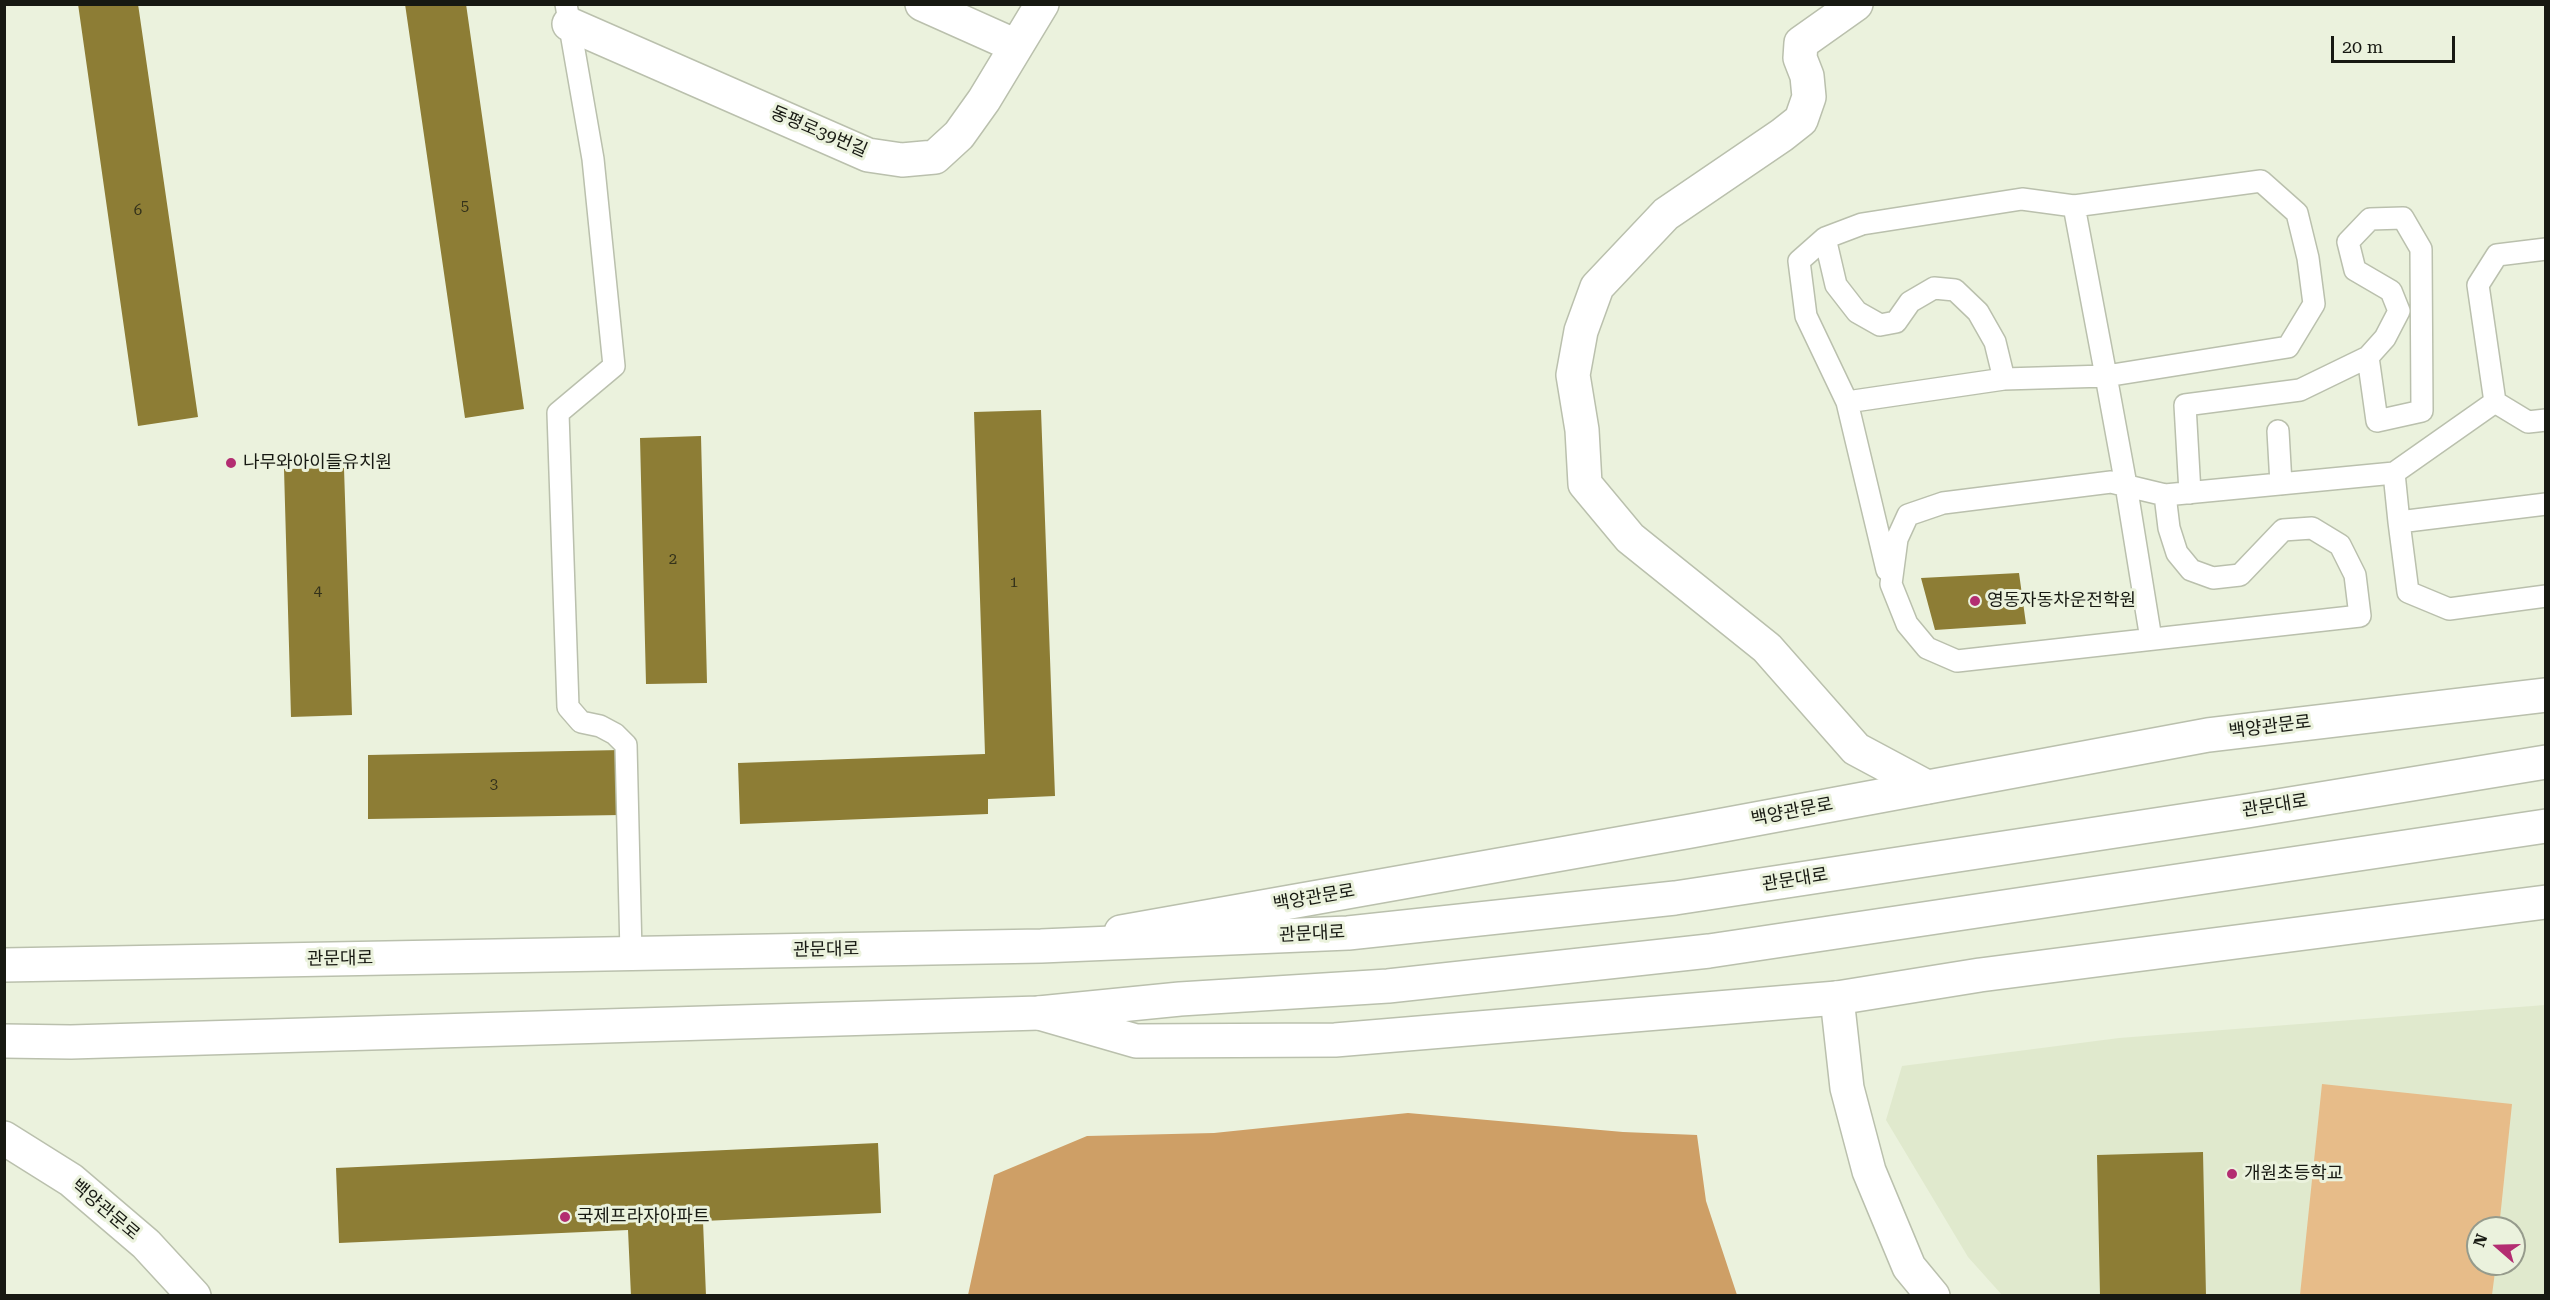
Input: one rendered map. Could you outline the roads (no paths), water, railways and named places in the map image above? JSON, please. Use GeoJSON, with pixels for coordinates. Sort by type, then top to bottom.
{"type":"FeatureCollection","features":[{"type":"Feature","properties":{"kind":"main road"},"geometry":{"type":"LineString","coordinates":[[922,4],[1017,46]]}},
{"type":"Feature","properties":{"kind":"main road","name":"동평로39번길"},"geometry":{"type":"LineString","coordinates":[[568,14],[868,155],[902,160],[935,157],[959,135],[984,100],[1042,4]]}},
{"type":"Feature","properties":{"kind":"main road"},"geometry":{"type":"LineString","coordinates":[[1856,4],[1801,43],[1800,58],[1807,76],[1809,97],[1801,120],[1666,214],[1597,286],[1581,331],[1573,375],[1582,430],[1585,484],[1630,538],[1767,648],[1856,749],[1927,787]]}},
{"type":"Feature","properties":{"kind":"main road","name":"백양관문로"},"geometry":{"type":"LineString","coordinates":[[1041,946],[2208,735],[2546,695]]}},
{"type":"Feature","properties":{"kind":"main road","name":"관문대로"},"geometry":{"type":"LineString","coordinates":[[4,965],[1041,946],[1348,933],[1675,898],[2258,809],[2546,762]]}},
{"type":"Feature","properties":{"kind":"main road"},"geometry":{"type":"LineString","coordinates":[[4,1041],[71,1041],[1039,1013],[1180,999],[1388,986],[1709,951],[2546,826]]}},
{"type":"Feature","properties":{"kind":"main road"},"geometry":{"type":"LineString","coordinates":[[1039,1013],[1136,1041],[1335,1040],[1837,998],[1980,975],[2546,902]]}},
{"type":"Feature","properties":{"kind":"main road"},"geometry":{"type":"LineString","coordinates":[[1837,998],[1847,1088],[1869,1171],[1909,1267],[1933,1296]]}},
{"type":"Feature","properties":{"kind":"main road","name":"백양관문로"},"geometry":{"type":"LineString","coordinates":[[4,1138],[78,1186],[146,1244],[194,1296]]}},
{"type":"Feature","properties":{"kind":"lane"},"geometry":{"type":"LineString","coordinates":[[568,14],[593,159],[614,366],[558,413],[568,707],[581,722],[600,726],[615,734],[626,745],[631,953]]}},
{"type":"Feature","properties":{"kind":"lane"},"geometry":{"type":"LineString","coordinates":[[1847,402],[2004,379],[2106,376],[2288,347],[2314,304],[2308,258],[2297,213],[2261,181],[2074,206],[2022,200],[1862,224],[1825,238],[1799,261],[1806,316],[1847,402],[1891,584],[1907,624],[1927,648],[1957,661],[2360,616],[2355,575],[2340,545],[2312,528],[2283,530],[2240,575],[2213,578],[2191,570],[2176,553],[2169,528],[2165,495]]}},
{"type":"Feature","properties":{"kind":"lane"},"geometry":{"type":"LineString","coordinates":[[2074,206],[2126,485],[2151,639]]}},
{"type":"Feature","properties":{"kind":"lane"},"geometry":{"type":"LineString","coordinates":[[2190,493],[2185,405],[2300,390],[2368,357],[2385,338],[2399,311],[2391,291],[2355,270],[2348,242],[2370,219],[2403,218],[2421,249],[2422,411],[2377,421],[2368,357]]}},
{"type":"Feature","properties":{"kind":"lane"},"geometry":{"type":"LineString","coordinates":[[1825,238],[1836,285],[1857,312],[1880,325],[1896,322],[1910,302],[1934,288],[1956,290],[1978,312],[1995,342],[2004,379]]}},
{"type":"Feature","properties":{"kind":"lane"},"geometry":{"type":"LineString","coordinates":[[2495,402],[2478,285],[2497,255],[2546,249]]}},
{"type":"Feature","properties":{"kind":"lane"},"geometry":{"type":"LineString","coordinates":[[1891,584],[1896,539],[1908,515],[1943,503],[2111,482],[2165,495],[2394,473],[2495,402]]}},
{"type":"Feature","properties":{"kind":"lane"},"geometry":{"type":"LineString","coordinates":[[2495,402],[2528,422],[2546,420]]}},
{"type":"Feature","properties":{"kind":"lane"},"geometry":{"type":"LineString","coordinates":[[2278,431],[2281,484]]}},
{"type":"Feature","properties":{"kind":"lane"},"geometry":{"type":"LineString","coordinates":[[2394,473],[2408,592],[2449,609],[2546,596]]}},
{"type":"Feature","properties":{"kind":"lane"},"geometry":{"type":"LineString","coordinates":[[2399,522],[2546,504]]}},
{"type":"Feature","properties":{"kind":"place","name":"나무와아이들유치원"},"geometry":{"type":"Point","coordinates":[231,463]}},
{"type":"Feature","properties":{"kind":"place","name":"영동자동차운전학원"},"geometry":{"type":"Point","coordinates":[1975,601]}},
{"type":"Feature","properties":{"kind":"place","name":"개원초등학교"},"geometry":{"type":"Point","coordinates":[2232,1174]}},
{"type":"Feature","properties":{"kind":"place","name":"국제프라자아파트"},"geometry":{"type":"Point","coordinates":[565,1217]}}]}
